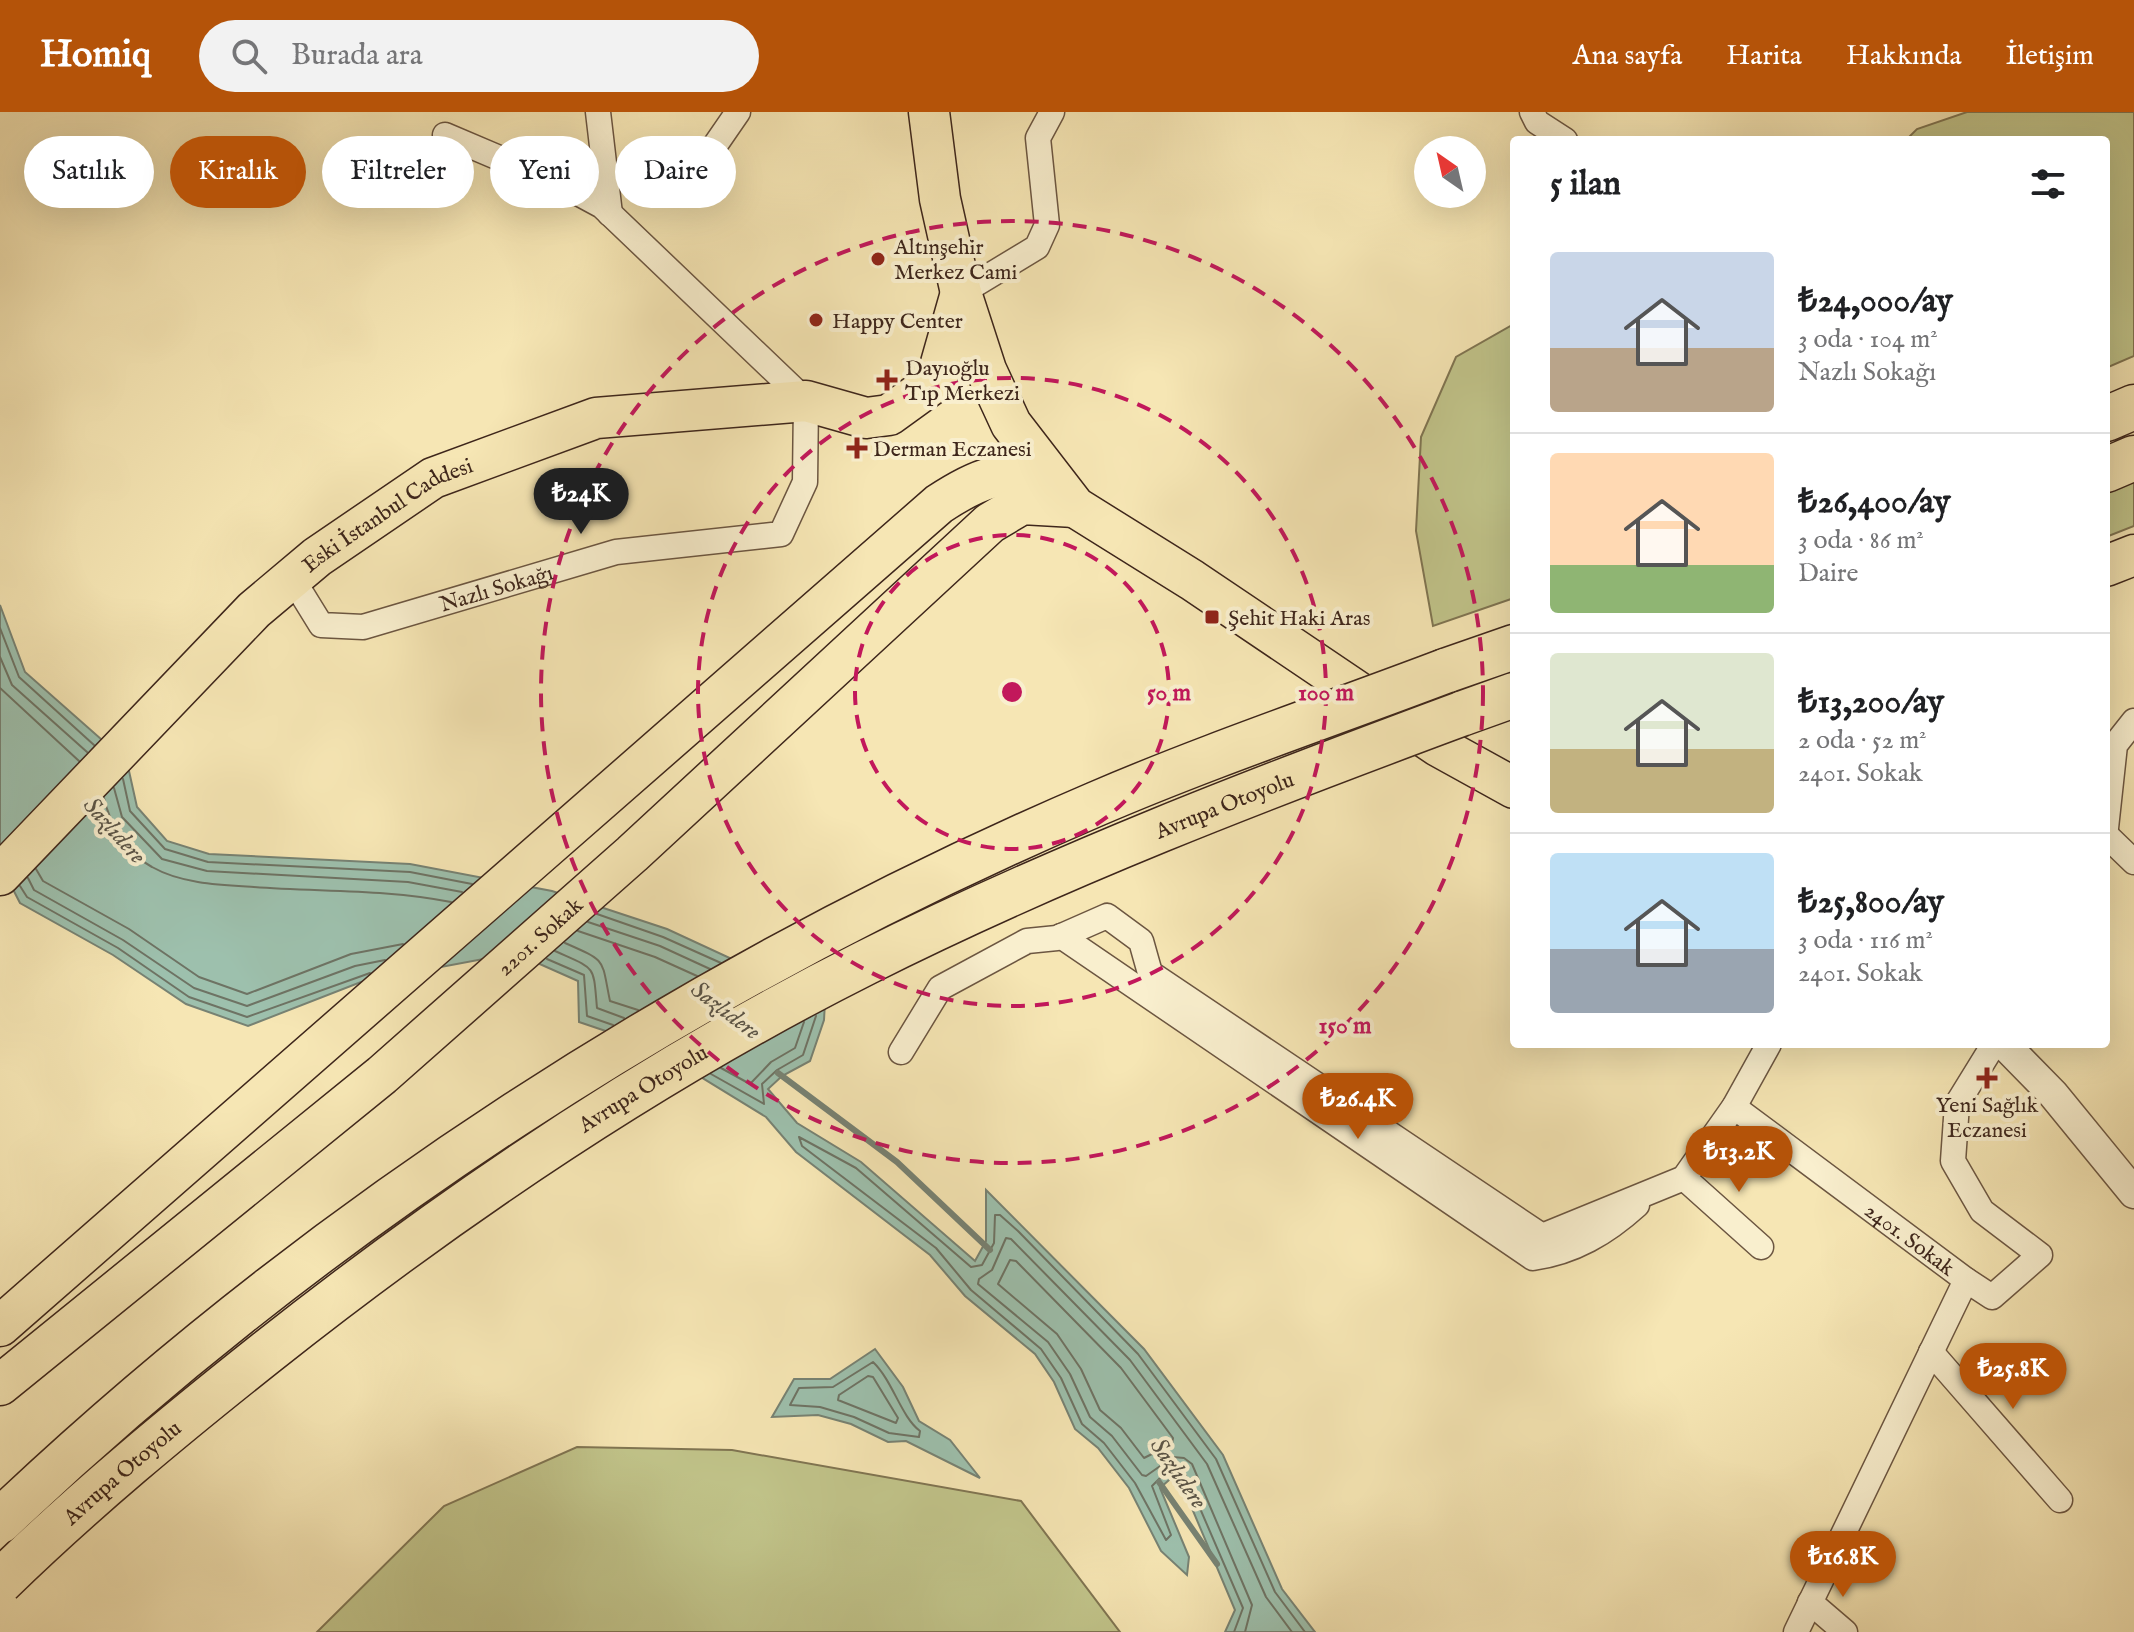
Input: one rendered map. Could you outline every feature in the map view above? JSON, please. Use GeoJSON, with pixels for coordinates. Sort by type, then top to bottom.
{"type":"FeatureCollection","features":[{"type":"Feature","properties":{"kind":"highway"},"geometry":{"type":"LineString","coordinates":[[2110,417],[2134,407]]}},
{"type":"Feature","properties":{"kind":"highway"},"geometry":{"type":"LineString","coordinates":[[2110,468],[2134,458]]}},
{"type":"Feature","properties":{"kind":"highway","name":"Avrupa Otoyolu"},"geometry":{"type":"LineString","coordinates":[[0,1521],[132,1404],[300,1268],[458,1154],[621,1048],[865,913],[1096,804],[1510,648]]}},
{"type":"Feature","properties":{"kind":"highway","name":"Avrupa Otoyolu"},"geometry":{"type":"LineString","coordinates":[[0,1582],[122,1470],[288,1336],[455,1209],[605,1110],[863,964],[1032,884],[1262,788],[1510,696]]}},
{"type":"Feature","properties":{"kind":"main road"},"geometry":{"type":"LineString","coordinates":[[929,112],[940,199],[961,293],[998,398],[1011,424],[1049,477],[1075,507],[1192,580],[1459,759],[1510,786]]}},
{"type":"Feature","properties":{"kind":"main road","name":"Eski İstanbul Caddesi"},"geometry":{"type":"LineString","coordinates":[[0,875],[254,610],[292,578],[433,478],[596,418],[806,401],[866,418],[889,415],[917,398],[936,381],[961,293]]}},
{"type":"Feature","properties":{"kind":"main road"},"geometry":{"type":"LineString","coordinates":[[0,1326],[939,504],[960,490],[1001,474],[1019,471],[1049,477]]}},
{"type":"Feature","properties":{"kind":"main road","name":"2201. Sokak"},"geometry":{"type":"LineString","coordinates":[[0,1385],[382,1075],[632,854],[990,523],[1022,504],[1075,507]]}},
{"type":"Feature","properties":{"kind":"main road"},"geometry":{"type":"LineString","coordinates":[[2110,564],[2134,555]]}},
{"type":"Feature","properties":{"kind":"street"},"geometry":{"type":"LineString","coordinates":[[598,112],[610,214]]}},
{"type":"Feature","properties":{"kind":"street"},"geometry":{"type":"LineString","coordinates":[[721,136],[738,112]]}},
{"type":"Feature","properties":{"kind":"street"},"geometry":{"type":"LineString","coordinates":[[961,293],[1037,247],[1047,225],[1038,138],[1052,112]]}},
{"type":"Feature","properties":{"kind":"street"},"geometry":{"type":"LineString","coordinates":[[1532,112],[1537,122],[1559,136]]}},
{"type":"Feature","properties":{"kind":"street"},"geometry":{"type":"LineString","coordinates":[[445,135],[565,186],[610,214],[806,401]]}},
{"type":"Feature","properties":{"kind":"street","name":"Nazlı Sokağı"},"geometry":{"type":"LineString","coordinates":[[292,578],[321,625],[363,627],[616,552],[781,534],[805,482],[806,401]]}},
{"type":"Feature","properties":{"kind":"street"},"geometry":{"type":"LineString","coordinates":[[2110,747],[2134,721]]}},
{"type":"Feature","properties":{"kind":"street"},"geometry":{"type":"LineString","coordinates":[[2110,839],[2134,862]]}},
{"type":"Feature","properties":{"kind":"street"},"geometry":{"type":"LineString","coordinates":[[901,1052],[940,988],[1027,941],[1061,936],[1107,916],[1141,941],[1150,973],[1542,1236],[1648,1196],[1684,1178],[1734,1107],[1767,1048]]}},
{"type":"Feature","properties":{"kind":"street"},"geometry":{"type":"LineString","coordinates":[[1061,936],[1533,1258],[1562,1254],[1613,1227],[1648,1196]]}},
{"type":"Feature","properties":{"kind":"street"},"geometry":{"type":"LineString","coordinates":[[1966,1280],[1992,1297],[2040,1255],[1982,1211],[1953,1161],[1957,1104],[1992,1048]]}},
{"type":"Feature","properties":{"kind":"street"},"geometry":{"type":"LineString","coordinates":[[2008,1048],[2053,1094],[2134,1193]]}},
{"type":"Feature","properties":{"kind":"street","name":"2401. Sokak"},"geometry":{"type":"LineString","coordinates":[[1734,1107],[1966,1280],[1796,1632]]}},
{"type":"Feature","properties":{"kind":"street"},"geometry":{"type":"LineString","coordinates":[[1684,1178],[1761,1247]]}},
{"type":"Feature","properties":{"kind":"street"},"geometry":{"type":"LineString","coordinates":[[1931,1352],[2060,1500]]}},
{"type":"Feature","properties":{"kind":"street"},"geometry":{"type":"LineString","coordinates":[[1810,1602],[1845,1632]]}},
{"type":"Feature","properties":{"kind":"green space"},"geometry":{"type":"Polygon","coordinates":[[[1967,112],[2134,112],[2134,356],[2110,366],[2110,136],[1910,136],[1917,129],[1967,112]]]}},
{"type":"Feature","properties":{"kind":"green space"},"geometry":{"type":"Polygon","coordinates":[[[1510,326],[1510,599],[1433,626],[1416,531],[1421,437],[1456,357],[1510,326]]]}},
{"type":"Feature","properties":{"kind":"green space"},"geometry":{"type":"Polygon","coordinates":[[[2134,479],[2134,526],[2110,535],[2110,489],[2134,479]]]}},
{"type":"Feature","properties":{"kind":"green space"},"geometry":{"type":"Polygon","coordinates":[[[577,1447],[732,1450],[1021,1501],[1120,1632],[317,1632],[444,1506],[577,1447]]]}},
{"type":"Feature","properties":{"kind":"water"},"geometry":{"type":"Polygon","coordinates":[[[0,605],[25,672],[127,762],[137,807],[167,841],[209,854],[410,864],[552,891],[667,929],[825,1002],[824,1020],[810,1061],[782,1076],[768,1089],[797,1123],[861,1162],[975,1261],[986,1241],[986,1190],[1144,1349],[1223,1455],[1282,1589],[1315,1632],[1225,1632],[1235,1610],[1177,1473],[1160,1488],[1189,1557],[1187,1575],[1161,1551],[1129,1488],[1098,1448],[1075,1429],[1054,1382],[1035,1354],[965,1296],[930,1255],[796,1152],[766,1117],[650,1046],[579,1022],[578,981],[515,953],[361,982],[248,1026],[186,1004],[113,955],[20,903],[0,864],[0,605]]]}},
{"type":"Feature","properties":{"kind":"water"},"geometry":{"type":"Polygon","coordinates":[[[875,1349],[903,1387],[919,1421],[950,1440],[980,1478],[906,1441],[888,1442],[851,1424],[818,1415],[772,1417],[794,1379],[830,1379],[875,1349]]]}},
{"type":"Feature","properties":{"kind":"waterway","name":"Sazlıdere"},"geometry":{"type":"LineString","coordinates":[[778,1073],[897,1162],[990,1250]]}},
{"type":"Feature","properties":{"kind":"waterway","name":"Sazlıdere"},"geometry":{"type":"LineString","coordinates":[[1159,1482],[1217,1564]]}},
{"type":"Feature","properties":{"kind":"place","name":"Altınşehir Merkez Cami"},"geometry":{"type":"Point","coordinates":[878,259]}},
{"type":"Feature","properties":{"kind":"place","name":"Happy Center"},"geometry":{"type":"Point","coordinates":[816,320]}},
{"type":"Feature","properties":{"kind":"place","name":"Dayıoğlu Tıp Merkezi"},"geometry":{"type":"Point","coordinates":[887,380]}},
{"type":"Feature","properties":{"kind":"place","name":"Derman Eczanesi"},"geometry":{"type":"Point","coordinates":[857,448]}},
{"type":"Feature","properties":{"kind":"place","name":"Şehit Haki Aras"},"geometry":{"type":"Point","coordinates":[1212,617]}},
{"type":"Feature","properties":{"kind":"place","name":"Yeni Sağlık Eczanesi"},"geometry":{"type":"Point","coordinates":[1987,1078]}}]}
